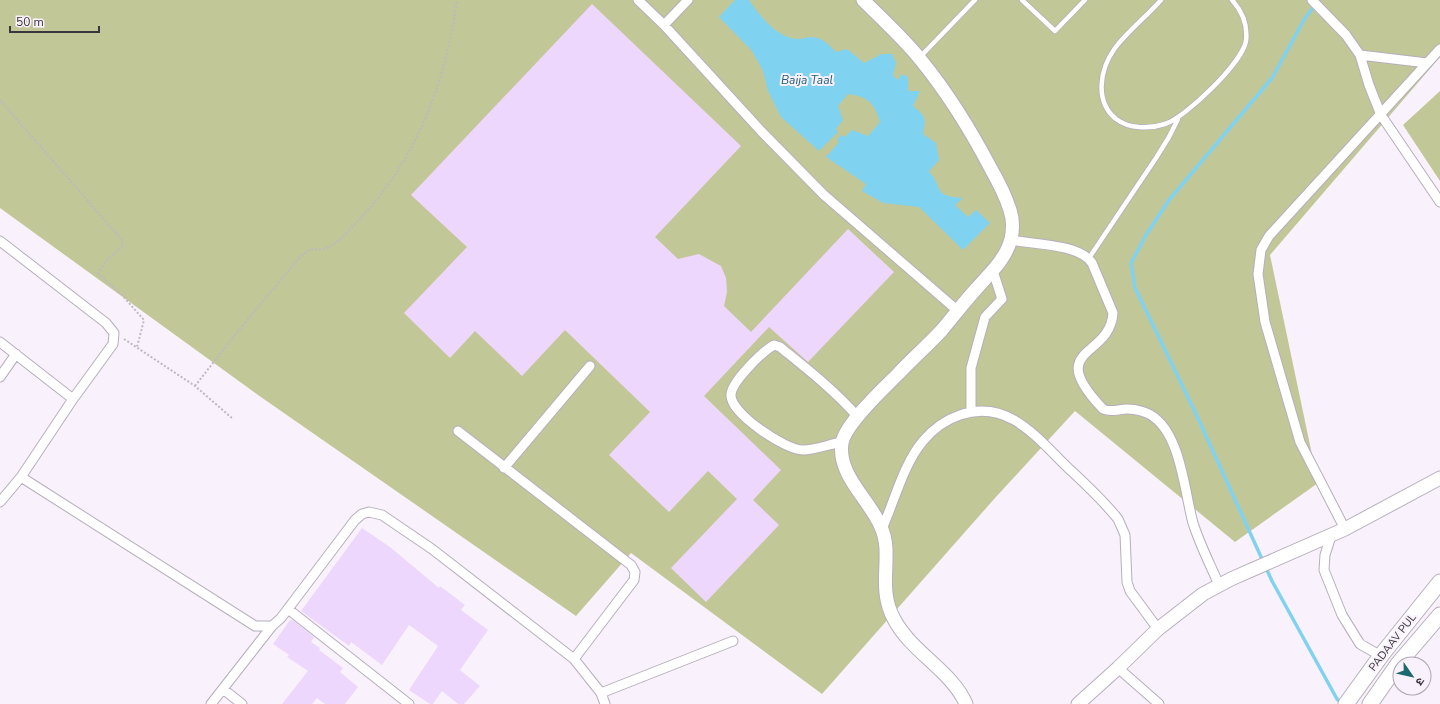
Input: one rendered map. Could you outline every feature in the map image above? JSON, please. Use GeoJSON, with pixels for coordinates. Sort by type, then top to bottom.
{"type":"FeatureCollection","features":[{"type":"Feature","properties":{"kind":"main road","name":"PADAAV PUL"},"geometry":{"type":"LineString","coordinates":[[1346,704],[1382,654],[1440,582]]}},
{"type":"Feature","properties":{"kind":"main road","name":"PADAAV PUL"},"geometry":{"type":"LineString","coordinates":[[1405,656],[1440,615]]}},
{"type":"Feature","properties":{"kind":"main road","name":"PADAAV PUL"},"geometry":{"type":"LineString","coordinates":[[1370,704],[1392,673]]}},
{"type":"Feature","properties":{"kind":"street"},"geometry":{"type":"LineString","coordinates":[[638,0],[664,25],[756,126],[824,195],[958,311]]}},
{"type":"Feature","properties":{"kind":"street"},"geometry":{"type":"LineString","coordinates":[[664,25],[688,0]]}},
{"type":"Feature","properties":{"kind":"street"},"geometry":{"type":"LineString","coordinates":[[863,0],[919,58],[947,95],[979,145],[1004,193],[1011,212],[1012,227],[1010,240],[993,271],[941,331],[857,416],[842,442],[843,460],[849,474],[882,529],[886,544],[884,586],[887,604],[894,619],[907,640],[951,683],[966,704]]}},
{"type":"Feature","properties":{"kind":"street"},"geometry":{"type":"LineString","coordinates":[[1312,0],[1328,15],[1360,55],[1369,85],[1381,115],[1440,202]]}},
{"type":"Feature","properties":{"kind":"street"},"geometry":{"type":"LineString","coordinates":[[1344,529],[1300,442],[1264,322],[1258,274],[1261,250],[1269,236],[1440,49]]}},
{"type":"Feature","properties":{"kind":"street"},"geometry":{"type":"LineString","coordinates":[[1360,55],[1427,63]]}},
{"type":"Feature","properties":{"kind":"street"},"geometry":{"type":"LineString","coordinates":[[1010,240],[1068,249],[1090,260],[1113,313],[1112,320],[1103,336],[1079,361],[1077,367],[1078,375],[1103,409],[1114,412],[1126,409],[1138,410],[1155,418],[1164,427],[1181,468],[1193,521],[1201,547],[1225,582]]}},
{"type":"Feature","properties":{"kind":"street"},"geometry":{"type":"LineString","coordinates":[[0,502],[21,477],[73,399],[113,344],[114,333],[106,323],[2,246]]}},
{"type":"Feature","properties":{"kind":"street"},"geometry":{"type":"LineString","coordinates":[[971,411],[971,368],[985,317],[1002,299],[993,271]]}},
{"type":"Feature","properties":{"kind":"street"},"geometry":{"type":"LineString","coordinates":[[0,342],[73,399]]}},
{"type":"Feature","properties":{"kind":"street"},"geometry":{"type":"LineString","coordinates":[[842,442],[803,450],[788,447],[770,437],[732,403],[730,394],[736,383],[765,350],[774,345],[780,347],[810,371],[857,416]]}},
{"type":"Feature","properties":{"kind":"street"},"geometry":{"type":"LineString","coordinates":[[0,377],[16,354]]}},
{"type":"Feature","properties":{"kind":"street"},"geometry":{"type":"LineString","coordinates":[[504,468],[590,366]]}},
{"type":"Feature","properties":{"kind":"street"},"geometry":{"type":"LineString","coordinates":[[882,529],[909,465],[922,442],[936,428],[952,418],[971,411],[987,410],[1003,415],[1017,422],[1039,439],[1109,507],[1118,519],[1125,535],[1127,582],[1130,591],[1158,629]]}},
{"type":"Feature","properties":{"kind":"street"},"geometry":{"type":"LineString","coordinates":[[458,431],[631,565],[635,572],[634,580],[574,659]]}},
{"type":"Feature","properties":{"kind":"street"},"geometry":{"type":"LineString","coordinates":[[21,477],[255,626],[272,626]]}},
{"type":"Feature","properties":{"kind":"street"},"geometry":{"type":"LineString","coordinates":[[1078,704],[1158,629],[1203,594],[1225,582],[1328,537],[1440,478]]}},
{"type":"Feature","properties":{"kind":"street"},"geometry":{"type":"LineString","coordinates":[[211,704],[272,626],[288,609],[355,520],[362,514],[369,512],[382,515],[432,549],[574,659],[601,693],[605,704]]}},
{"type":"Feature","properties":{"kind":"street"},"geometry":{"type":"LineString","coordinates":[[1328,537],[1324,570],[1342,615],[1360,644],[1392,660]]}},
{"type":"Feature","properties":{"kind":"street"},"geometry":{"type":"LineString","coordinates":[[288,609],[409,704]]}},
{"type":"Feature","properties":{"kind":"street"},"geometry":{"type":"LineString","coordinates":[[601,693],[733,641]]}},
{"type":"Feature","properties":{"kind":"street"},"geometry":{"type":"LineString","coordinates":[[1118,668],[1159,704]]}},
{"type":"Feature","properties":{"kind":"street"},"geometry":{"type":"LineString","coordinates":[[223,689],[242,704]]}},
{"type":"Feature","properties":{"kind":"lane"},"geometry":{"type":"LineString","coordinates":[[919,58],[975,0]]}},
{"type":"Feature","properties":{"kind":"lane"},"geometry":{"type":"LineString","coordinates":[[1022,0],[1055,31],[1085,0]]}},
{"type":"Feature","properties":{"kind":"lane"},"geometry":{"type":"LineString","coordinates":[[1162,0],[1115,48],[1102,79],[1101,92],[1104,105],[1111,115],[1119,122],[1135,128],[1164,125],[1178,119],[1211,89],[1237,60],[1246,42],[1246,25],[1240,8],[1232,0]]}},
{"type":"Feature","properties":{"kind":"lane"},"geometry":{"type":"LineString","coordinates":[[1090,260],[1169,138],[1178,119]]}},
{"type":"Feature","properties":{"kind":"path"},"geometry":{"type":"LineString","coordinates":[[195,386],[238,330],[299,258],[310,249],[319,251],[336,245],[367,211],[412,149],[428,115],[442,74],[452,36],[457,0]]}},
{"type":"Feature","properties":{"kind":"path"},"geometry":{"type":"LineString","coordinates":[[0,100],[121,239],[123,246],[105,262],[98,273],[121,294],[144,320],[137,347]]}},
{"type":"Feature","properties":{"kind":"path"},"geometry":{"type":"LineString","coordinates":[[114,333],[195,386],[233,418]]}},
{"type":"Feature","properties":{"kind":"green space"},"geometry":{"type":"Polygon","coordinates":[[[0,0],[1440,0],[1440,57],[1270,255],[1318,483],[1235,542],[1075,411],[995,498],[822,694],[631,553],[576,616],[258,395],[0,208],[0,0]]]}},
{"type":"Feature","properties":{"kind":"green space"},"geometry":{"type":"Polygon","coordinates":[[[1440,91],[1440,181],[1403,125],[1440,91]]]}},
{"type":"Feature","properties":{"kind":"water","name":"Baija Taal"},"geometry":{"type":"Polygon","coordinates":[[[735,0],[749,0],[769,25],[782,34],[797,39],[812,37],[819,39],[826,42],[836,52],[847,49],[864,63],[882,54],[892,54],[896,63],[893,75],[898,80],[902,74],[908,77],[908,91],[920,91],[913,106],[923,115],[925,125],[923,134],[936,143],[939,160],[929,171],[940,190],[947,195],[963,198],[955,205],[968,217],[976,210],[990,223],[963,250],[919,207],[883,203],[862,191],[866,184],[826,157],[839,142],[837,140],[841,135],[845,137],[852,130],[868,136],[880,122],[873,105],[861,97],[848,94],[838,106],[843,120],[836,129],[838,132],[819,151],[781,117],[768,91],[763,71],[752,51],[719,17],[735,0]]]}},
{"type":"Feature","properties":{"kind":"building"},"geometry":{"type":"Polygon","coordinates":[[[592,4],[741,146],[655,237],[678,259],[699,254],[721,266],[726,278],[727,292],[724,306],[751,332],[848,229],[894,272],[808,362],[769,327],[704,396],[781,470],[753,500],[779,525],[706,602],[671,568],[737,499],[708,471],[669,512],[609,455],[650,412],[565,330],[522,376],[475,331],[450,358],[404,313],[467,247],[411,195],[592,4]]]}},
{"type":"Feature","properties":{"kind":"building"},"geometry":{"type":"Polygon","coordinates":[[[362,528],[390,547],[439,588],[440,586],[465,605],[461,610],[488,630],[460,670],[480,686],[464,704],[458,704],[442,691],[433,704],[430,704],[409,690],[438,646],[409,625],[382,665],[351,642],[349,646],[301,611],[362,528]]]}},
{"type":"Feature","properties":{"kind":"building"},"geometry":{"type":"Polygon","coordinates":[[[290,620],[294,621],[314,637],[311,642],[343,668],[340,672],[358,687],[345,704],[325,704],[317,698],[312,704],[282,704],[308,671],[287,657],[289,655],[273,644],[290,620]]]}},
{"type":"Feature","properties":{"kind":"waterway"},"geometry":{"type":"LineString","coordinates":[[1319,0],[1305,18],[1272,78],[1169,200],[1146,235],[1131,263],[1135,288],[1196,414],[1272,581],[1337,699],[1342,704]]}}]}
